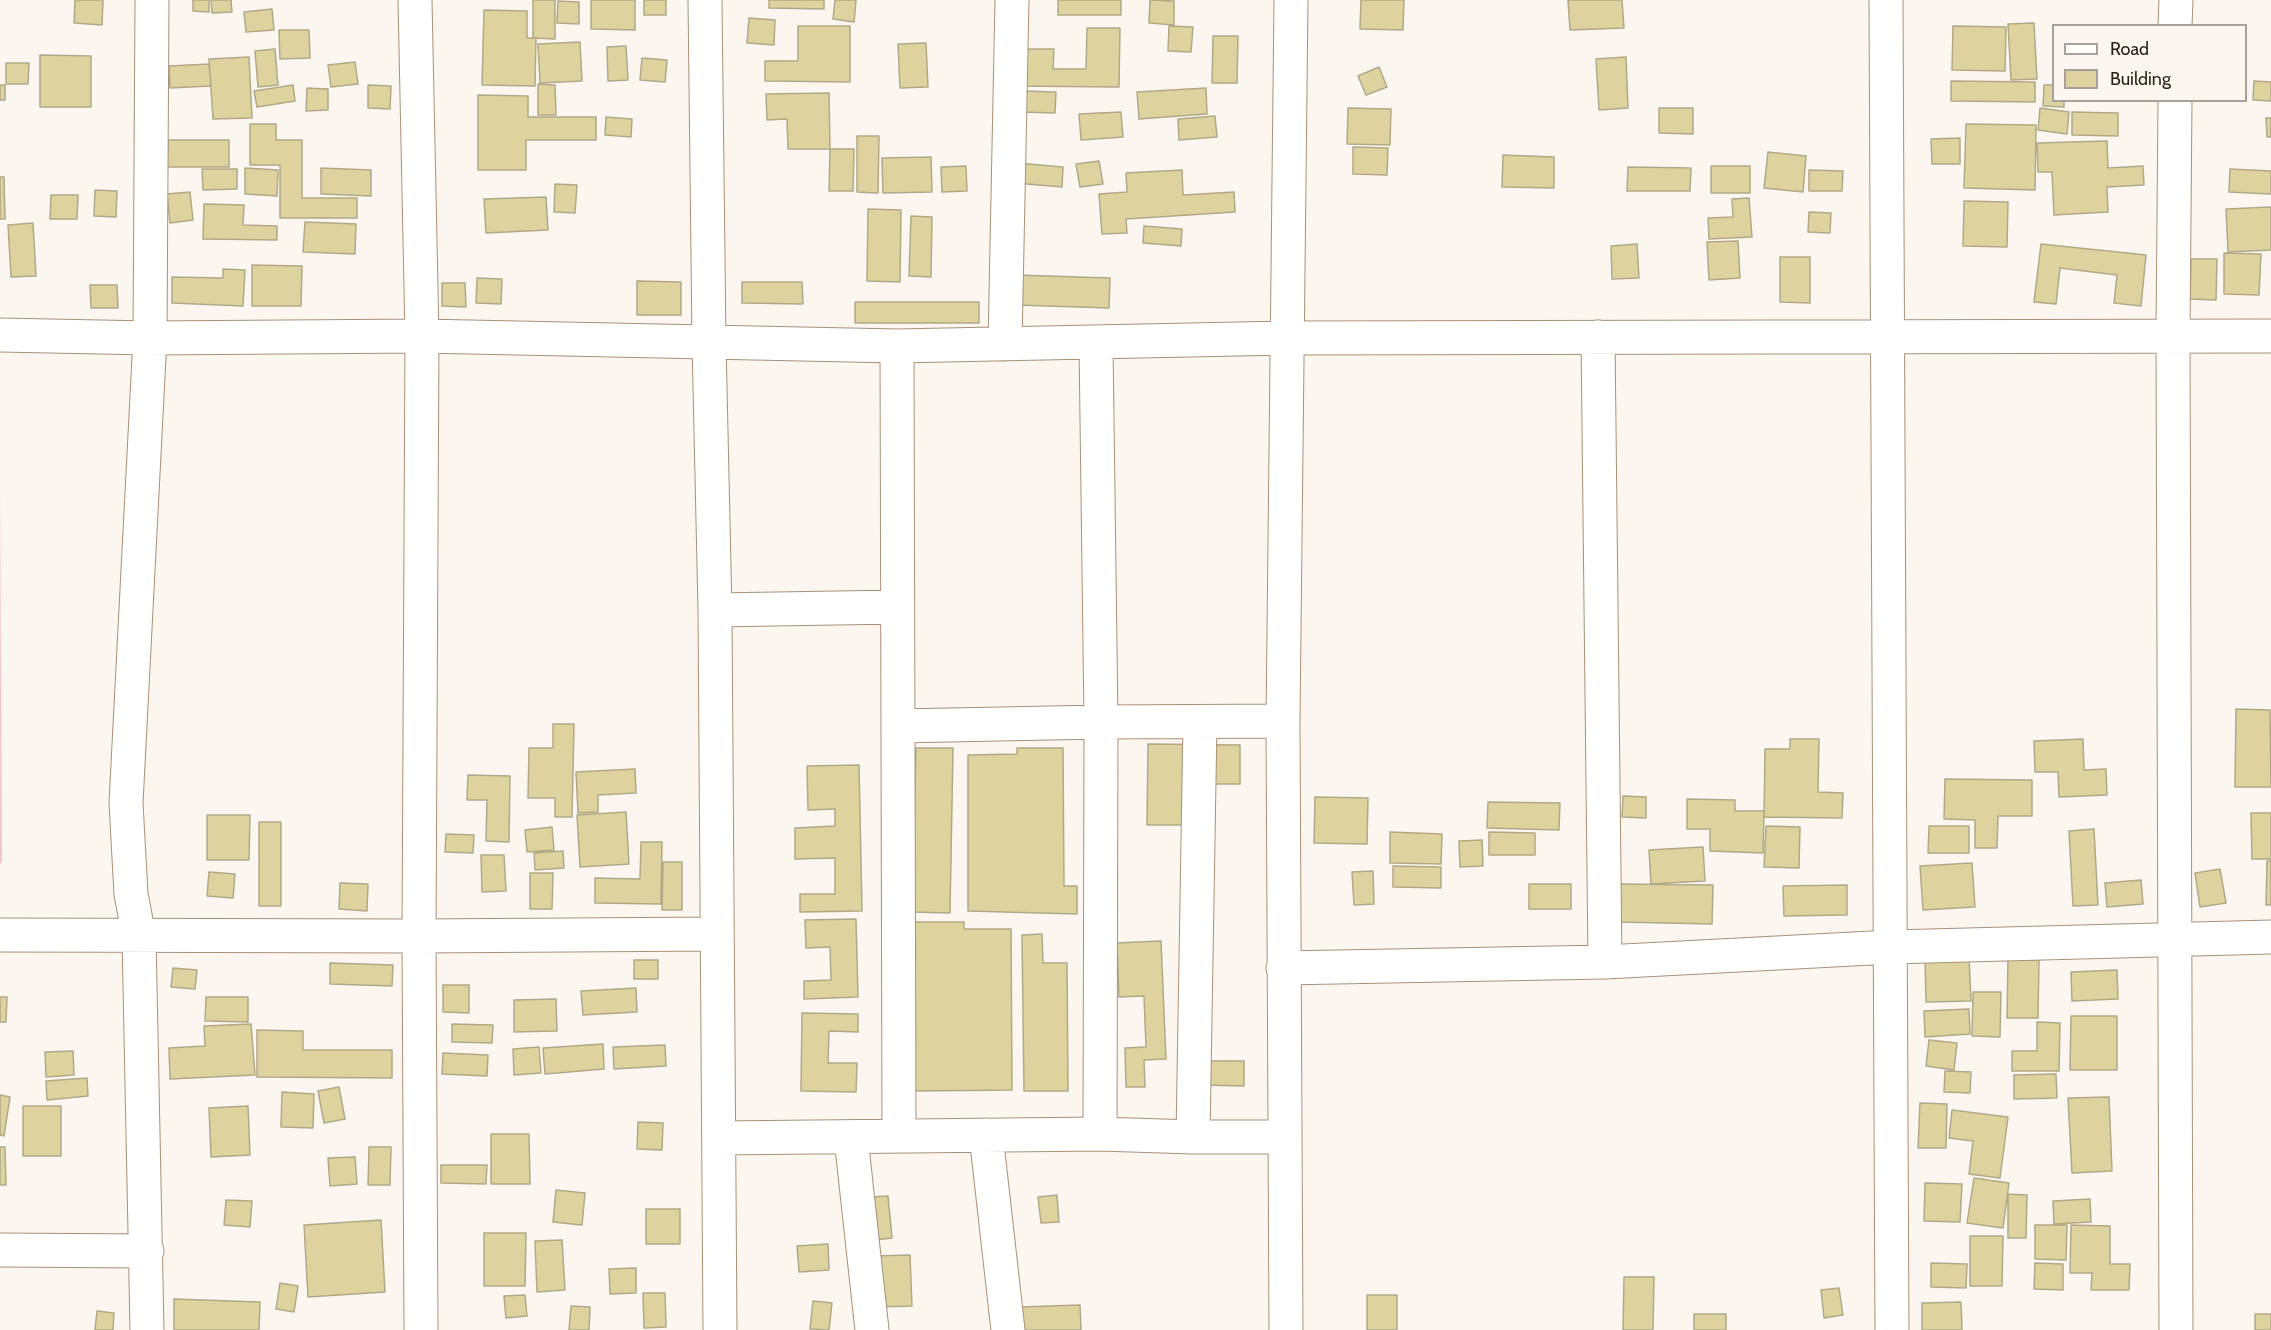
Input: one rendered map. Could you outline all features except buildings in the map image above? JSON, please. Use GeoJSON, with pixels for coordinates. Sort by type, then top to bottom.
{"type":"FeatureCollection","features":[{"type":"Feature","properties":{"kind":"street"},"geometry":{"type":"LineString","coordinates":[[147,1330],[140,936],[131,894],[126,803],[150,338],[152,0]]}},
{"type":"Feature","properties":{"kind":"street"},"geometry":{"type":"LineString","coordinates":[[415,0],[422,336],[419,936],[421,1330]]}},
{"type":"Feature","properties":{"kind":"street"},"geometry":{"type":"LineString","coordinates":[[705,0],[715,610],[720,1330]]}},
{"type":"Feature","properties":{"kind":"street"},"geometry":{"type":"LineString","coordinates":[[1005,344],[1012,0]]}},
{"type":"Feature","properties":{"kind":"street"},"geometry":{"type":"LineString","coordinates":[[1286,1330],[1283,721],[1291,0]]}},
{"type":"Feature","properties":{"kind":"street"},"geometry":{"type":"LineString","coordinates":[[1886,0],[1892,1330]]}},
{"type":"Feature","properties":{"kind":"street"},"geometry":{"type":"LineString","coordinates":[[2175,24],[2176,0]]}},
{"type":"Feature","properties":{"kind":"street"},"geometry":{"type":"LineString","coordinates":[[2175,102],[2173,336],[2176,1330]]}},
{"type":"Feature","properties":{"kind":"street"},"geometry":{"type":"LineString","coordinates":[[0,335],[150,338],[422,336],[897,346],[1287,338],[2271,336]]}},
{"type":"Feature","properties":{"kind":"street"},"geometry":{"type":"LineString","coordinates":[[1598,337],[1605,962]]}},
{"type":"Feature","properties":{"kind":"street"},"geometry":{"type":"LineString","coordinates":[[1096,343],[1101,722],[1100,1134]]}},
{"type":"Feature","properties":{"kind":"street"},"geometry":{"type":"LineString","coordinates":[[897,346],[899,1135]]}},
{"type":"Feature","properties":{"kind":"street"},"geometry":{"type":"LineString","coordinates":[[715,610],[897,607]]}},
{"type":"Feature","properties":{"kind":"street"},"geometry":{"type":"LineString","coordinates":[[897,726],[1283,721]]}},
{"type":"Feature","properties":{"kind":"street"},"geometry":{"type":"LineString","coordinates":[[1193,1137],[1200,722]]}},
{"type":"Feature","properties":{"kind":"street"},"geometry":{"type":"LineString","coordinates":[[0,935],[716,934]]}},
{"type":"Feature","properties":{"kind":"street"},"geometry":{"type":"LineString","coordinates":[[1283,968],[1605,962],[1891,947],[2271,937]]}},
{"type":"Feature","properties":{"kind":"street"},"geometry":{"type":"LineString","coordinates":[[719,1138],[1100,1134],[1284,1137]]}},
{"type":"Feature","properties":{"kind":"street"},"geometry":{"type":"LineString","coordinates":[[986,1135],[1008,1330]]}},
{"type":"Feature","properties":{"kind":"street"},"geometry":{"type":"LineString","coordinates":[[851,1138],[872,1330]]}},
{"type":"Feature","properties":{"kind":"street"},"geometry":{"type":"LineString","coordinates":[[0,1250],[147,1251]]}},
{"type":"Feature","properties":{"kind":"shaded area"},"geometry":{"type":"Polygon","coordinates":[[[0,484],[2,863],[0,863],[0,484]]]}}]}
